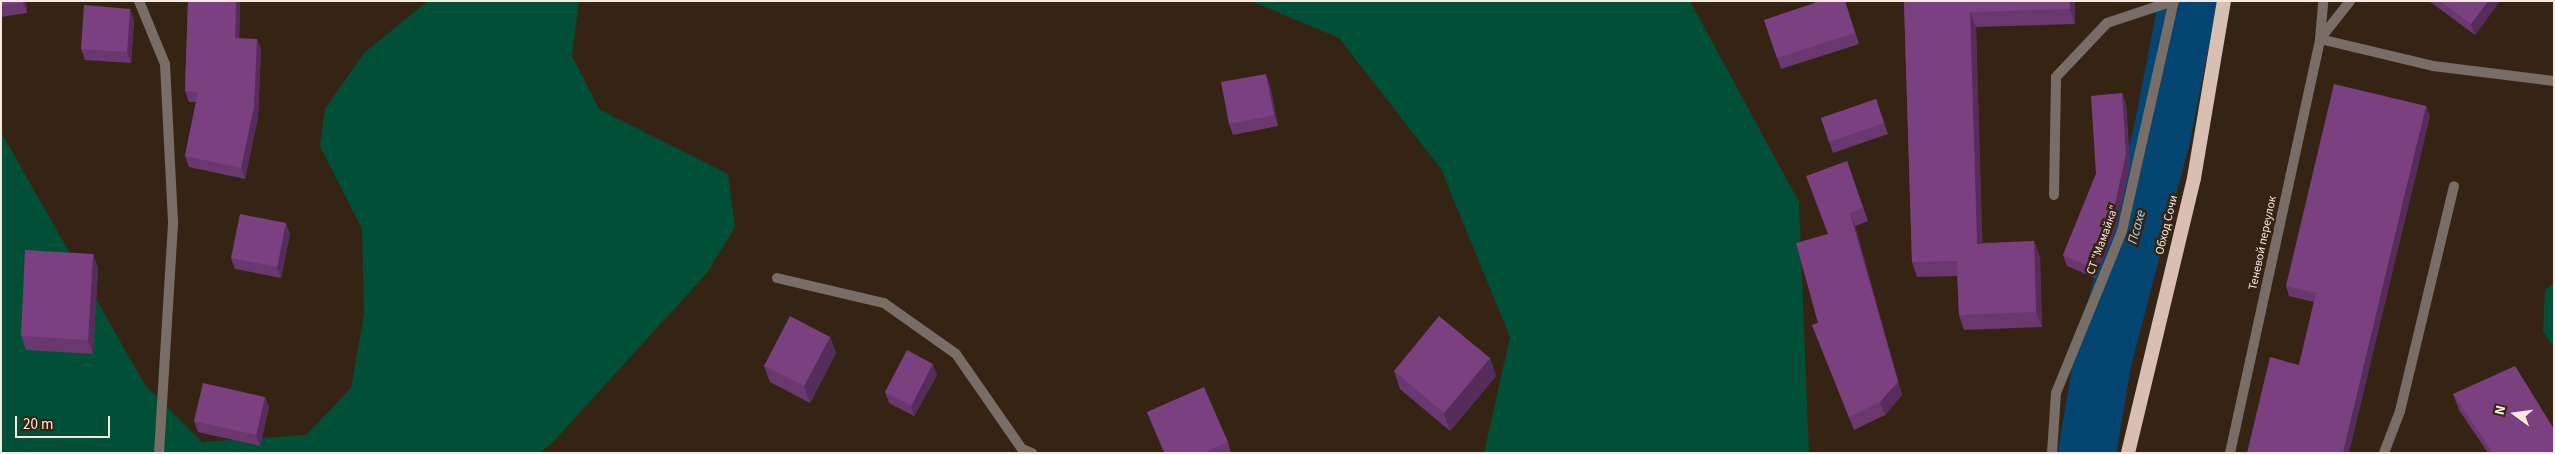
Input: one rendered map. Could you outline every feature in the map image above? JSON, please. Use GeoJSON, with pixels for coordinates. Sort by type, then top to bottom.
{"type":"FeatureCollection","features":[{"type":"Feature","properties":{"kind":"highway","name":"Обход Сочи"},"geometry":{"type":"LineString","coordinates":[[2128,453],[2194,178],[2224,1]]}},
{"type":"Feature","properties":{"kind":"street"},"geometry":{"type":"LineString","coordinates":[[139,1],[165,64],[173,224],[159,453]]}},
{"type":"Feature","properties":{"kind":"street"},"geometry":{"type":"LineString","coordinates":[[2054,195],[2056,77],[2107,23],[2173,1]]}},
{"type":"Feature","properties":{"kind":"street","name":"СТ \"Мамайка\""},"geometry":{"type":"LineString","coordinates":[[2052,453],[2056,393],[2122,232],[2173,1]]}},
{"type":"Feature","properties":{"kind":"street","name":"Теневой переулок"},"geometry":{"type":"LineString","coordinates":[[2230,453],[2320,39],[2323,1]]}},
{"type":"Feature","properties":{"kind":"street","name":"Теневой переулок"},"geometry":{"type":"LineString","coordinates":[[2320,39],[2350,1]]}},
{"type":"Feature","properties":{"kind":"street"},"geometry":{"type":"LineString","coordinates":[[2320,39],[2433,66],[2554,81]]}},
{"type":"Feature","properties":{"kind":"street"},"geometry":{"type":"LineString","coordinates":[[2384,453],[2400,411],[2454,186]]}},
{"type":"Feature","properties":{"kind":"street"},"geometry":{"type":"LineString","coordinates":[[777,278],[884,303],[956,354],[1022,449],[1032,453]]}},
{"type":"Feature","properties":{"kind":"green space"},"geometry":{"type":"Polygon","coordinates":[[[428,1],[579,1],[572,56],[599,109],[728,174],[735,227],[707,273],[553,442],[540,453],[1,453],[1,132],[145,385],[202,442],[306,435],[351,388],[364,314],[362,229],[320,146],[325,109],[364,53],[428,1]]]}},
{"type":"Feature","properties":{"kind":"green space"},"geometry":{"type":"Polygon","coordinates":[[[1251,1],[1690,1],[1799,202],[1809,453],[1484,453],[1510,337],[1441,169],[1339,38],[1251,1]]]}},
{"type":"Feature","properties":{"kind":"green space"},"geometry":{"type":"Polygon","coordinates":[[[2554,283],[2554,347],[2543,332],[2545,290],[2554,283]]]}},
{"type":"Feature","properties":{"kind":"building"},"geometry":{"type":"Polygon","coordinates":[[[1,1],[23,1],[23,3],[1,5],[1,1]]]}},
{"type":"Feature","properties":{"kind":"building"},"geometry":{"type":"Polygon","coordinates":[[[188,1],[236,1],[235,38],[257,39],[254,107],[241,168],[185,156],[198,92],[185,91],[188,1]]]}},
{"type":"Feature","properties":{"kind":"building"},"geometry":{"type":"Polygon","coordinates":[[[1815,1],[1845,1],[1855,33],[1777,58],[1764,20],[1815,3],[1815,1]]]}},
{"type":"Feature","properties":{"kind":"building"},"geometry":{"type":"Polygon","coordinates":[[[1904,1],[2070,1],[2070,9],[1970,12],[1977,244],[2034,241],[2036,312],[1959,315],[1957,261],[1912,262],[1904,1]]]}},
{"type":"Feature","properties":{"kind":"building"},"geometry":{"type":"Polygon","coordinates":[[[2440,1],[2488,1],[2471,24],[2440,1]]]}},
{"type":"Feature","properties":{"kind":"building"},"geometry":{"type":"Polygon","coordinates":[[[84,5],[130,9],[127,52],[81,49],[84,5]]]}},
{"type":"Feature","properties":{"kind":"building"},"geometry":{"type":"Polygon","coordinates":[[[1266,74],[1274,115],[1229,124],[1221,82],[1266,74]]]}},
{"type":"Feature","properties":{"kind":"building"},"geometry":{"type":"Polygon","coordinates":[[[2334,84],[2426,106],[2343,453],[2247,453],[2270,357],[2299,365],[2316,293],[2286,286],[2334,84]]]}},
{"type":"Feature","properties":{"kind":"building"},"geometry":{"type":"Polygon","coordinates":[[[2122,93],[2126,154],[2112,217],[2091,267],[2063,255],[2096,174],[2091,96],[2122,93]]]}},
{"type":"Feature","properties":{"kind":"building"},"geometry":{"type":"Polygon","coordinates":[[[1876,99],[1884,123],[1829,142],[1821,118],[1876,99]]]}},
{"type":"Feature","properties":{"kind":"building"},"geometry":{"type":"Polygon","coordinates":[[[1847,161],[1863,208],[1850,213],[1898,382],[1880,402],[1849,417],[1812,325],[1818,323],[1796,243],[1828,234],[1806,176],[1847,161]]]}},
{"type":"Feature","properties":{"kind":"building"},"geometry":{"type":"Polygon","coordinates":[[[240,214],[286,223],[277,267],[231,258],[240,214]]]}},
{"type":"Feature","properties":{"kind":"building"},"geometry":{"type":"Polygon","coordinates":[[[25,250],[93,254],[88,340],[21,336],[25,250]]]}},
{"type":"Feature","properties":{"kind":"building"},"geometry":{"type":"Polygon","coordinates":[[[790,316],[830,337],[804,386],[764,366],[790,316]]]}},
{"type":"Feature","properties":{"kind":"building"},"geometry":{"type":"Polygon","coordinates":[[[1439,316],[1490,358],[1444,413],[1394,371],[1439,316]]]}},
{"type":"Feature","properties":{"kind":"building"},"geometry":{"type":"Polygon","coordinates":[[[907,350],[933,364],[911,406],[885,392],[907,350]]]}},
{"type":"Feature","properties":{"kind":"building"},"geometry":{"type":"Polygon","coordinates":[[[2515,366],[2554,429],[2554,453],[2493,453],[2453,394],[2515,366]]]}},
{"type":"Feature","properties":{"kind":"building"},"geometry":{"type":"Polygon","coordinates":[[[203,383],[265,397],[256,435],[194,421],[203,383]]]}},
{"type":"Feature","properties":{"kind":"building"},"geometry":{"type":"Polygon","coordinates":[[[1204,387],[1228,442],[1203,453],[1165,453],[1147,412],[1204,387]]]}},
{"type":"Feature","properties":{"kind":"waterway","name":"Псахе"},"geometry":{"type":"LineString","coordinates":[[2087,453],[2103,358],[2162,134],[2188,1]]}}]}
